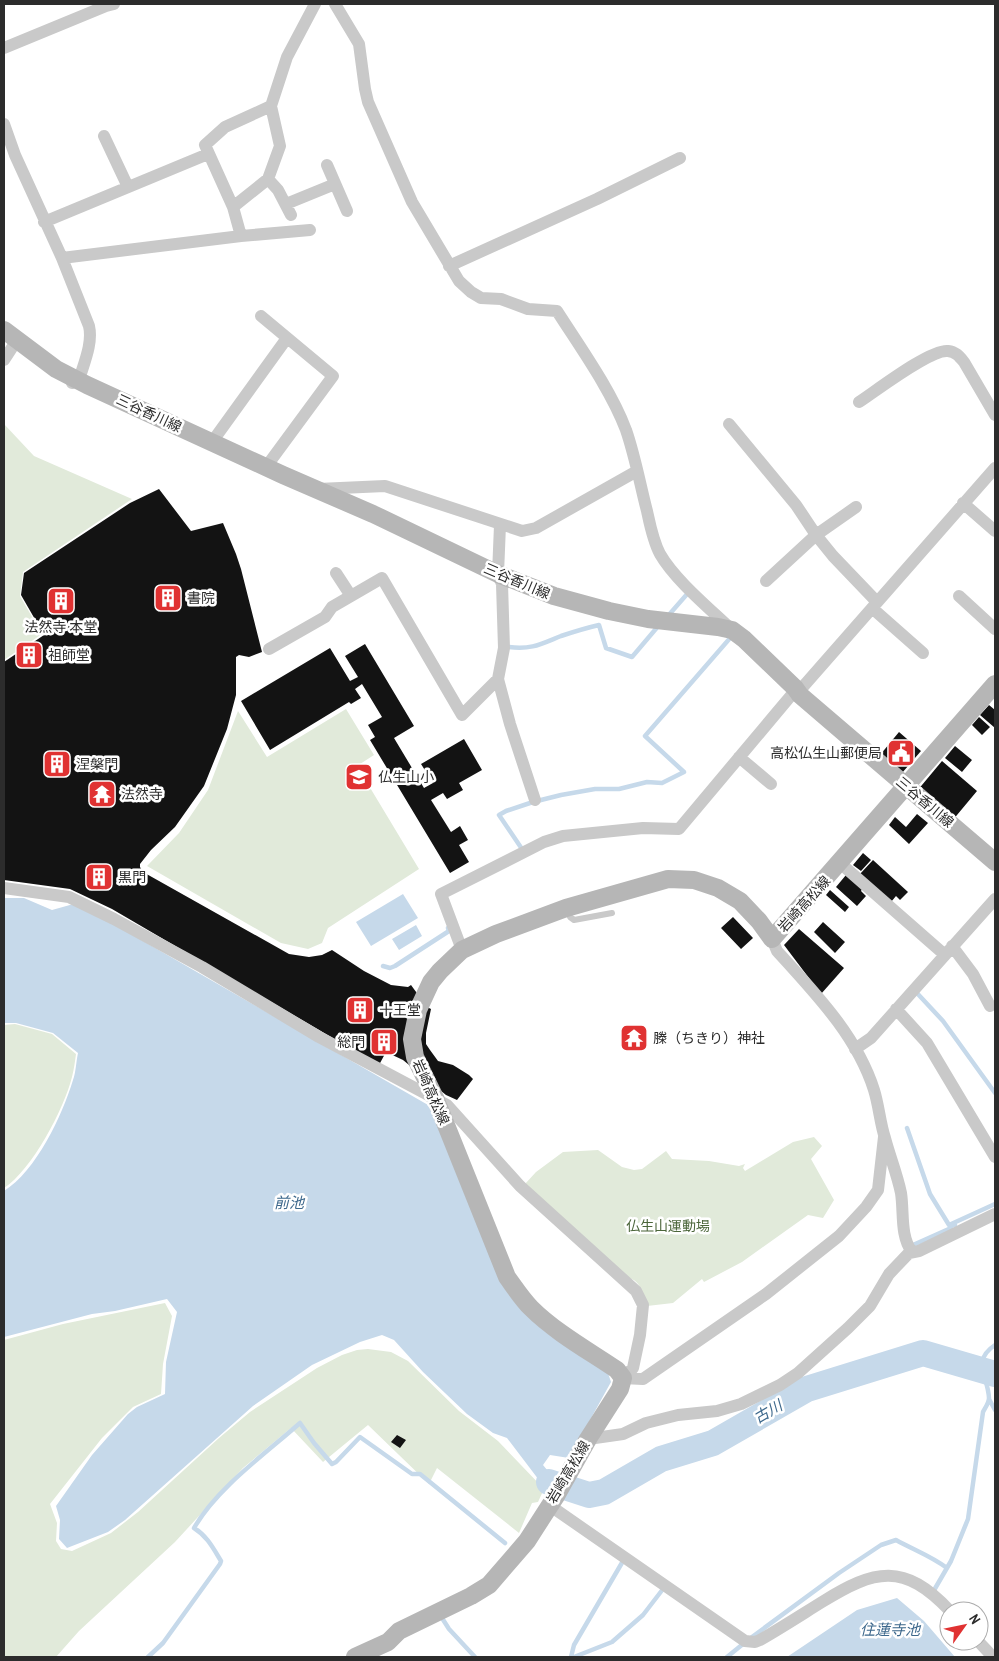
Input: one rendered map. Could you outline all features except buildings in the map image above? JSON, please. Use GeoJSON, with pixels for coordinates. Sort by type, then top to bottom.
{"type":"FeatureCollection","features":[{"type":"Feature","properties":{"kind":"main road","name":"三谷香川線"},"geometry":{"type":"LineString","coordinates":[[10,335],[74,382],[316,489],[498,574],[554,596],[609,611],[648,619],[732,630],[744,639],[800,695],[995,862]]}},
{"type":"Feature","properties":{"kind":"main road","name":"岩崎高松線"},"geometry":{"type":"LineString","coordinates":[[355,1657],[388,1642],[399,1631],[471,1596],[489,1585],[522,1547],[552,1501],[620,1389],[623,1378],[618,1370],[543,1320],[518,1294],[507,1277],[436,1100],[414,1057],[412,1039],[418,1010],[431,982],[462,950],[496,934],[566,908],[668,879],[694,880],[718,888],[740,900],[772,939],[995,684]]}},
{"type":"Feature","properties":{"kind":"street"},"geometry":{"type":"LineString","coordinates":[[4,48],[114,4]]}},
{"type":"Feature","properties":{"kind":"street"},"geometry":{"type":"LineString","coordinates":[[233,207],[268,179],[280,146],[271,106],[287,57],[315,4]]}},
{"type":"Feature","properties":{"kind":"street"},"geometry":{"type":"LineString","coordinates":[[335,4],[359,44],[368,102],[388,148],[412,202],[449,266],[459,281],[481,298],[501,299],[528,308],[557,311],[613,402],[625,428],[653,535],[660,553],[679,578],[732,630]]}},
{"type":"Feature","properties":{"kind":"street"},"geometry":{"type":"LineString","coordinates":[[241,236],[233,207],[205,145],[225,127],[271,106]]}},
{"type":"Feature","properties":{"kind":"street"},"geometry":{"type":"LineString","coordinates":[[4,124],[15,155],[62,258],[90,332],[88,352],[74,382]]}},
{"type":"Feature","properties":{"kind":"street"},"geometry":{"type":"LineString","coordinates":[[104,136],[128,187]]}},
{"type":"Feature","properties":{"kind":"street"},"geometry":{"type":"LineString","coordinates":[[44,222],[208,154]]}},
{"type":"Feature","properties":{"kind":"street"},"geometry":{"type":"LineString","coordinates":[[449,266],[597,199],[680,158]]}},
{"type":"Feature","properties":{"kind":"street"},"geometry":{"type":"LineString","coordinates":[[327,166],[347,210]]}},
{"type":"Feature","properties":{"kind":"street"},"geometry":{"type":"LineString","coordinates":[[268,179],[278,190],[288,210],[335,184]]}},
{"type":"Feature","properties":{"kind":"street"},"geometry":{"type":"LineString","coordinates":[[62,258],[241,236],[310,230]]}},
{"type":"Feature","properties":{"kind":"street"},"geometry":{"type":"LineString","coordinates":[[261,316],[333,376],[266,467]]}},
{"type":"Feature","properties":{"kind":"street"},"geometry":{"type":"LineString","coordinates":[[4,360],[10,335]]}},
{"type":"Feature","properties":{"kind":"street"},"geometry":{"type":"LineString","coordinates":[[212,442],[287,338]]}},
{"type":"Feature","properties":{"kind":"street"},"geometry":{"type":"LineString","coordinates":[[859,402],[911,366],[946,351],[958,354],[995,415]]}},
{"type":"Feature","properties":{"kind":"street"},"geometry":{"type":"LineString","coordinates":[[729,424],[796,505],[816,535],[874,605],[923,653]]}},
{"type":"Feature","properties":{"kind":"street"},"geometry":{"type":"LineString","coordinates":[[462,950],[441,894],[544,842],[564,836],[643,828],[679,829],[794,692],[801,689],[995,468]]}},
{"type":"Feature","properties":{"kind":"street"},"geometry":{"type":"LineString","coordinates":[[316,489],[385,486],[522,531],[536,528],[637,470]]}},
{"type":"Feature","properties":{"kind":"street"},"geometry":{"type":"LineString","coordinates":[[963,503],[995,531]]}},
{"type":"Feature","properties":{"kind":"street"},"geometry":{"type":"LineString","coordinates":[[766,581],[816,535],[856,506]]}},
{"type":"Feature","properties":{"kind":"street"},"geometry":{"type":"LineString","coordinates":[[500,525],[498,574],[502,584],[504,648],[498,679],[510,724],[535,800]]}},
{"type":"Feature","properties":{"kind":"street"},"geometry":{"type":"LineString","coordinates":[[336,572],[351,596]]}},
{"type":"Feature","properties":{"kind":"street"},"geometry":{"type":"LineString","coordinates":[[269,648],[325,617],[332,607],[382,578],[462,715],[498,679]]}},
{"type":"Feature","properties":{"kind":"street"},"geometry":{"type":"LineString","coordinates":[[958,596],[995,629]]}},
{"type":"Feature","properties":{"kind":"street"},"geometry":{"type":"LineString","coordinates":[[739,757],[771,784]]}},
{"type":"Feature","properties":{"kind":"street"},"geometry":{"type":"LineString","coordinates":[[840,863],[949,950],[973,974],[990,1006]]}},
{"type":"Feature","properties":{"kind":"street"},"geometry":{"type":"LineString","coordinates":[[4,888],[69,898],[114,919],[202,967],[320,1038],[448,1105],[520,1186],[636,1290],[643,1305],[640,1335],[633,1368],[623,1378]]}},
{"type":"Feature","properties":{"kind":"street"},"geometry":{"type":"LineString","coordinates":[[855,1049],[872,1038],[995,899]]}},
{"type":"Feature","properties":{"kind":"street"},"geometry":{"type":"LineString","coordinates":[[772,939],[777,951],[835,1018],[855,1049],[870,1078],[875,1091],[884,1137],[896,1172],[901,1194],[904,1228],[912,1252]]}},
{"type":"Feature","properties":{"kind":"street"},"geometry":{"type":"LineString","coordinates":[[896,1009],[927,1042],[995,1158]]}},
{"type":"Feature","properties":{"kind":"street"},"geometry":{"type":"LineString","coordinates":[[623,1378],[643,1379],[766,1294],[839,1236],[866,1207],[878,1190],[884,1137]]}},
{"type":"Feature","properties":{"kind":"street"},"geometry":{"type":"LineString","coordinates":[[588,1439],[623,1434],[646,1423],[678,1415],[717,1411],[741,1404],[780,1384],[798,1373],[870,1306],[889,1274],[909,1253],[919,1251],[995,1214]]}},
{"type":"Feature","properties":{"kind":"street"},"geometry":{"type":"LineString","coordinates":[[552,1501],[746,1641],[755,1642],[760,1640],[843,1589],[866,1578],[879,1575],[890,1575],[917,1583],[941,1601]]}},
{"type":"Feature","properties":{"kind":"lane"},"geometry":{"type":"LineString","coordinates":[[566,908],[570,918],[574,920],[612,913]]}},
{"type":"Feature","properties":{"kind":"green space"},"geometry":{"type":"Polygon","coordinates":[[[4,424],[34,456],[132,499],[23,572],[20,596],[42,634],[4,660],[4,424]]]}},
{"type":"Feature","properties":{"kind":"green space"},"geometry":{"type":"Polygon","coordinates":[[[346,709],[374,755],[357,766],[419,869],[328,928],[322,943],[308,949],[281,943],[147,866],[179,833],[208,790],[238,711],[267,757],[346,709]]]}},
{"type":"Feature","properties":{"kind":"green space"},"geometry":{"type":"Polygon","coordinates":[[[15,1024],[52,1034],[76,1054],[68,1090],[46,1138],[25,1168],[4,1188],[4,1025],[15,1024]]]}},
{"type":"Feature","properties":{"kind":"green space","name":"仏生山運動場"},"geometry":{"type":"Polygon","coordinates":[[[814,1137],[822,1146],[811,1159],[834,1200],[823,1218],[808,1215],[742,1262],[704,1282],[702,1279],[673,1303],[647,1306],[641,1289],[636,1282],[629,1278],[525,1184],[536,1172],[563,1152],[598,1150],[622,1167],[634,1170],[642,1169],[666,1151],[672,1159],[709,1161],[739,1166],[745,1164],[743,1168],[745,1171],[793,1142],[814,1137]]]}},
{"type":"Feature","properties":{"kind":"green space"},"geometry":{"type":"Polygon","coordinates":[[[165,1303],[172,1316],[163,1364],[161,1394],[133,1407],[102,1438],[50,1504],[57,1523],[56,1541],[61,1549],[72,1551],[111,1533],[138,1512],[250,1412],[317,1368],[342,1355],[357,1350],[368,1349],[391,1352],[408,1361],[459,1411],[498,1441],[544,1489],[538,1502],[532,1503],[519,1533],[437,1468],[429,1484],[368,1425],[323,1462],[291,1428],[243,1468],[175,1542],[79,1631],[56,1657],[4,1657],[4,1340],[63,1324],[165,1303]]]}},
{"type":"Feature","properties":{"kind":"water"},"geometry":{"type":"Polygon","coordinates":[[[403,894],[418,918],[371,946],[356,922],[403,894]]]}},
{"type":"Feature","properties":{"kind":"water","name":"前池"},"geometry":{"type":"Polygon","coordinates":[[[4,898],[24,898],[52,910],[77,903],[435,1109],[504,1283],[607,1370],[611,1382],[569,1458],[550,1455],[543,1465],[552,1476],[545,1488],[507,1438],[493,1433],[467,1414],[423,1372],[394,1340],[382,1335],[360,1342],[312,1365],[253,1406],[125,1520],[108,1532],[67,1548],[59,1539],[60,1520],[56,1506],[92,1455],[128,1414],[137,1407],[165,1394],[166,1362],[177,1312],[167,1299],[115,1311],[92,1314],[4,1337],[4,1191],[27,1170],[55,1126],[75,1074],[78,1053],[53,1033],[16,1023],[4,1023],[4,898]]]}},
{"type":"Feature","properties":{"kind":"water"},"geometry":{"type":"Polygon","coordinates":[[[416,925],[422,936],[399,950],[392,939],[416,925]]]}},
{"type":"Feature","properties":{"kind":"water","name":"住蓮寺池"},"geometry":{"type":"Polygon","coordinates":[[[897,1598],[924,1621],[939,1638],[939,1651],[950,1651],[955,1657],[787,1657],[857,1610],[897,1598]]]}},
{"type":"Feature","properties":{"kind":"waterway"},"geometry":{"type":"LineString","coordinates":[[667,617],[688,593]]}},
{"type":"Feature","properties":{"kind":"waterway"},"geometry":{"type":"LineString","coordinates":[[509,647],[524,648],[536,646],[599,625],[606,648],[632,657],[660,624]]}},
{"type":"Feature","properties":{"kind":"waterway"},"geometry":{"type":"LineString","coordinates":[[522,849],[499,815],[506,811],[561,795],[595,789],[619,789],[647,782],[662,783],[684,772],[645,736],[731,637],[729,634]]}},
{"type":"Feature","properties":{"kind":"waterway"},"geometry":{"type":"LineString","coordinates":[[383,966],[390,968],[395,966],[449,931],[448,928]]}},
{"type":"Feature","properties":{"kind":"waterway"},"geometry":{"type":"LineString","coordinates":[[916,992],[943,1021],[995,1093]]}},
{"type":"Feature","properties":{"kind":"waterway"},"geometry":{"type":"LineString","coordinates":[[907,1128],[930,1194],[949,1225],[995,1204]]}},
{"type":"Feature","properties":{"kind":"waterway"},"geometry":{"type":"LineString","coordinates":[[913,1245],[955,1225]]}},
{"type":"Feature","properties":{"kind":"waterway"},"geometry":{"type":"LineString","coordinates":[[933,1592],[951,1561],[968,1519],[983,1412],[989,1398],[982,1363],[988,1351],[995,1345]]}},
{"type":"Feature","properties":{"kind":"waterway","name":"古川"},"geometry":{"type":"LineString","coordinates":[[549,1482],[589,1495],[604,1492],[661,1459],[713,1443],[807,1389],[923,1353],[995,1374]]}},
{"type":"Feature","properties":{"kind":"waterway"},"geometry":{"type":"LineString","coordinates":[[989,1399],[995,1410]]}},
{"type":"Feature","properties":{"kind":"waterway"},"geometry":{"type":"LineString","coordinates":[[148,1657],[163,1643],[220,1564],[221,1561],[209,1543],[194,1528],[215,1499],[228,1485],[300,1423],[332,1464],[360,1437],[412,1474],[420,1474],[505,1543]]}},
{"type":"Feature","properties":{"kind":"waterway"},"geometry":{"type":"LineString","coordinates":[[752,1637],[839,1573],[881,1545],[896,1540],[947,1568]]}},
{"type":"Feature","properties":{"kind":"waterway"},"geometry":{"type":"LineString","coordinates":[[571,1657],[574,1645],[623,1561]]}},
{"type":"Feature","properties":{"kind":"waterway"},"geometry":{"type":"LineString","coordinates":[[574,1657],[612,1642],[643,1615],[663,1589]]}},
{"type":"Feature","properties":{"kind":"waterway"},"geometry":{"type":"LineString","coordinates":[[442,1618],[449,1629],[475,1657]]}},
{"type":"Feature","properties":{"kind":"waterway"},"geometry":{"type":"LineString","coordinates":[[727,1657],[743,1644]]}},
{"type":"Feature","properties":{"kind":"place","name":"書院"},"geometry":{"type":"Point","coordinates":[168,598]}},
{"type":"Feature","properties":{"kind":"place","name":"法然寺 本堂"},"geometry":{"type":"Point","coordinates":[61,601]}},
{"type":"Feature","properties":{"kind":"place","name":"祖師堂"},"geometry":{"type":"Point","coordinates":[29,655]}},
{"type":"Feature","properties":{"kind":"place","name":"高松仏生山郵便局"},"geometry":{"type":"Point","coordinates":[901,753]}},
{"type":"Feature","properties":{"kind":"place","name":"涅槃門"},"geometry":{"type":"Point","coordinates":[57,764]}},
{"type":"Feature","properties":{"kind":"place","name":"仏生山小"},"geometry":{"type":"Point","coordinates":[359,777]}},
{"type":"Feature","properties":{"kind":"place","name":"法然寺"},"geometry":{"type":"Point","coordinates":[102,794]}},
{"type":"Feature","properties":{"kind":"place","name":"黒門"},"geometry":{"type":"Point","coordinates":[99,877]}},
{"type":"Feature","properties":{"kind":"place","name":"十王堂"},"geometry":{"type":"Point","coordinates":[360,1010]}},
{"type":"Feature","properties":{"kind":"place","name":"榺（ちきり）神社"},"geometry":{"type":"Point","coordinates":[634,1038]}},
{"type":"Feature","properties":{"kind":"place","name":"総門"},"geometry":{"type":"Point","coordinates":[384,1042]}}]}
